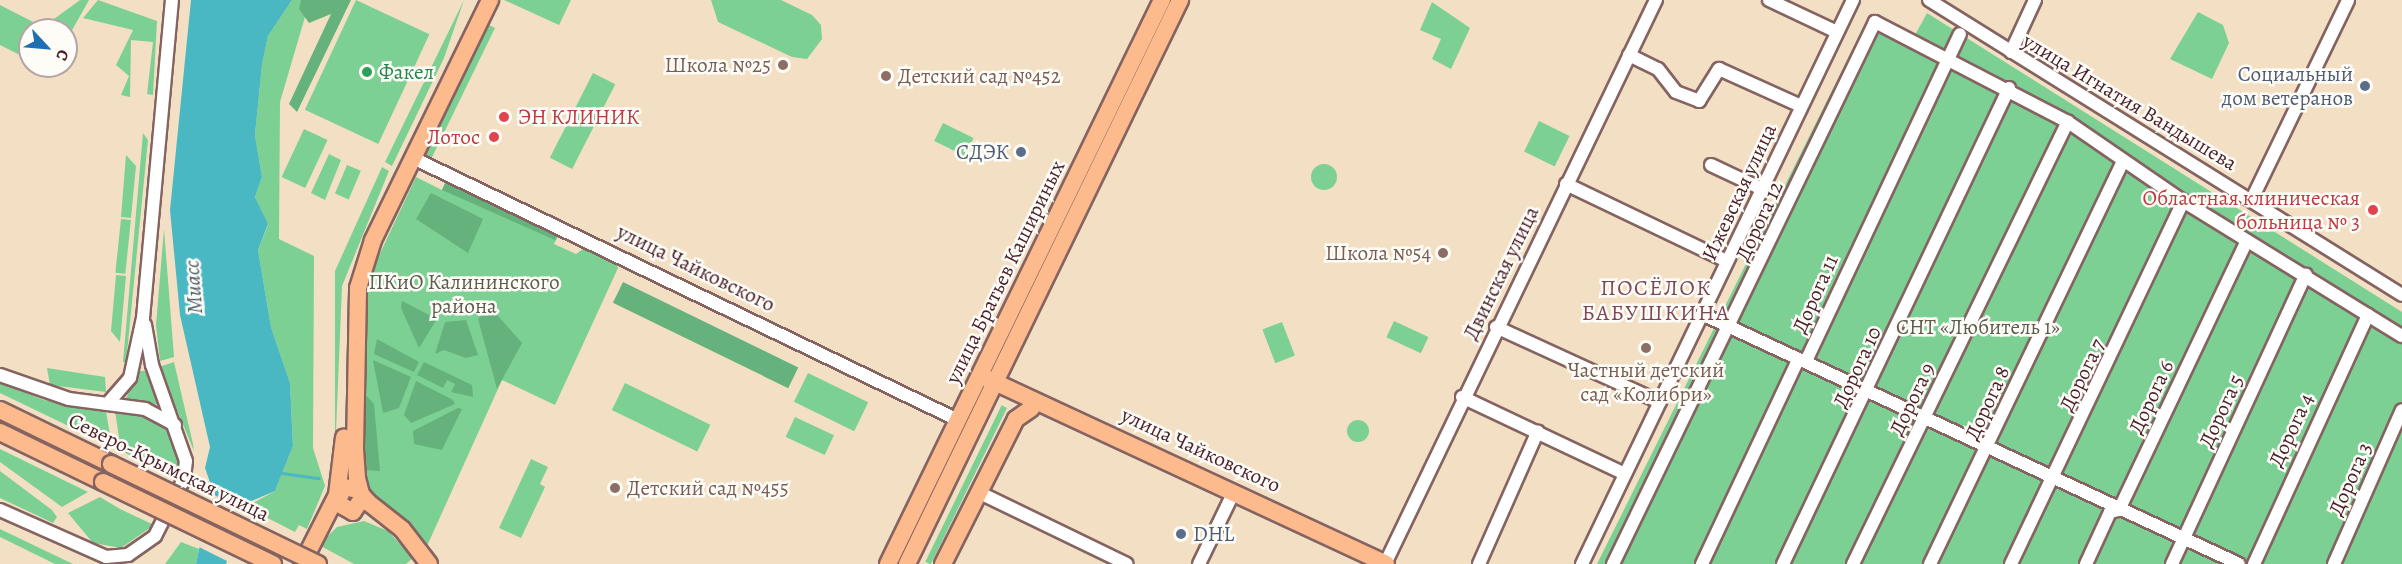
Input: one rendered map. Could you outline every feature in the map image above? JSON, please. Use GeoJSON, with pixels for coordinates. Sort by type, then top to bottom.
{"type":"FeatureCollection","features":[{"type":"Feature","properties":{"kind":"main road"},"geometry":{"type":"LineString","coordinates":[[405,537],[339,506],[337,495],[352,267],[478,0]]}},
{"type":"Feature","properties":{"kind":"main road"},"geometry":{"type":"LineString","coordinates":[[313,543],[349,512],[360,507],[361,494],[355,447],[358,288],[413,158],[490,0]]}},
{"type":"Feature","properties":{"kind":"main road","name":"улица Братьев Кашириных"},"geometry":{"type":"LineString","coordinates":[[888,563],[1162,0]]}},
{"type":"Feature","properties":{"kind":"main road","name":"улица Братьев Кашириных"},"geometry":{"type":"LineString","coordinates":[[907,564],[1180,0]]}},
{"type":"Feature","properties":{"kind":"main road"},"geometry":{"type":"LineString","coordinates":[[979,377],[995,384]]}},
{"type":"Feature","properties":{"kind":"main road","name":"улица Чайковского"},"geometry":{"type":"LineString","coordinates":[[995,384],[1032,408],[1364,564]]}},
{"type":"Feature","properties":{"kind":"main road","name":"улица Чайковского"},"geometry":{"type":"LineString","coordinates":[[995,384],[1385,564]]}},
{"type":"Feature","properties":{"kind":"main road"},"geometry":{"type":"LineString","coordinates":[[943,564],[1016,419],[1032,408]]}},
{"type":"Feature","properties":{"kind":"main road","name":"Северо-Крымская улица"},"geometry":{"type":"LineString","coordinates":[[0,410],[318,564]]}},
{"type":"Feature","properties":{"kind":"main road","name":"Северо-Крымская улица"},"geometry":{"type":"LineString","coordinates":[[0,432],[273,564]]}},
{"type":"Feature","properties":{"kind":"main road"},"geometry":{"type":"LineString","coordinates":[[302,564],[337,495],[349,486],[361,494],[429,564]]}},
{"type":"Feature","properties":{"kind":"street"},"geometry":{"type":"LineString","coordinates":[[109,402],[130,378],[143,318],[171,0]]}},
{"type":"Feature","properties":{"kind":"street","name":"Двинская улица"},"geometry":{"type":"LineString","coordinates":[[1385,564],[1462,397],[1656,0]]}},
{"type":"Feature","properties":{"kind":"street"},"geometry":{"type":"LineString","coordinates":[[1769,0],[1837,32]]}},
{"type":"Feature","properties":{"kind":"street","name":"Ижевская улица"},"geometry":{"type":"LineString","coordinates":[[1582,564],[1853,0]]}},
{"type":"Feature","properties":{"kind":"street","name":"улица Игнатия Вандышева"},"geometry":{"type":"LineString","coordinates":[[1929,0],[2252,199],[2402,295]]}},
{"type":"Feature","properties":{"kind":"street"},"geometry":{"type":"LineString","coordinates":[[2011,52],[2035,0]]}},
{"type":"Feature","properties":{"kind":"street"},"geometry":{"type":"LineString","coordinates":[[2252,199],[2348,0]]}},
{"type":"Feature","properties":{"kind":"street","name":"Дорога 12"},"geometry":{"type":"LineString","coordinates":[[1613,564],[1731,327],[1875,22],[1949,57]]}},
{"type":"Feature","properties":{"kind":"street","name":"Дорога 11"},"geometry":{"type":"LineString","coordinates":[[1702,564],[1797,363],[1807,359],[1960,34]]}},
{"type":"Feature","properties":{"kind":"street"},"geometry":{"type":"LineString","coordinates":[[1629,55],[1658,69],[1676,92],[1699,101],[1719,69],[1726,69],[1802,106]]}},
{"type":"Feature","properties":{"kind":"street"},"geometry":{"type":"LineString","coordinates":[[1949,57],[2068,122],[2183,201],[2306,274],[2402,336]]}},
{"type":"Feature","properties":{"kind":"street","name":"Дорога 10"},"geometry":{"type":"LineString","coordinates":[[1783,564],[1869,389],[2009,88]]}},
{"type":"Feature","properties":{"kind":"street","name":"Дорога 9"},"geometry":{"type":"LineString","coordinates":[[1853,564],[2068,122]]}},
{"type":"Feature","properties":{"kind":"street","name":"улица Чайковского"},"geometry":{"type":"LineString","coordinates":[[413,158],[958,420]]}},
{"type":"Feature","properties":{"kind":"street","name":"Дорога 8"},"geometry":{"type":"LineString","coordinates":[[1930,564],[2124,161]]}},
{"type":"Feature","properties":{"kind":"street"},"geometry":{"type":"LineString","coordinates":[[1711,165],[1762,189]]}},
{"type":"Feature","properties":{"kind":"street"},"geometry":{"type":"LineString","coordinates":[[1566,184],[1727,261]]}},
{"type":"Feature","properties":{"kind":"street","name":"Дорога 7"},"geometry":{"type":"LineString","coordinates":[[2011,564],[2054,478],[2183,201]]}},
{"type":"Feature","properties":{"kind":"street","name":"Дорога 6"},"geometry":{"type":"LineString","coordinates":[[2086,564],[2110,512],[2120,510],[2247,241]]}},
{"type":"Feature","properties":{"kind":"street","name":"Дорога 5"},"geometry":{"type":"LineString","coordinates":[[2172,564],[2306,274]]}},
{"type":"Feature","properties":{"kind":"street"},"geometry":{"type":"LineString","coordinates":[[1702,314],[1807,359],[2120,510],[2239,564]]}},
{"type":"Feature","properties":{"kind":"street","name":"Дорога 4"},"geometry":{"type":"LineString","coordinates":[[2254,564],[2368,315]]}},
{"type":"Feature","properties":{"kind":"street"},"geometry":{"type":"LineString","coordinates":[[0,510],[105,561],[138,550],[159,529],[186,471],[176,426],[152,365],[143,318]]}},
{"type":"Feature","properties":{"kind":"street"},"geometry":{"type":"LineString","coordinates":[[1496,327],[1659,402]]}},
{"type":"Feature","properties":{"kind":"street"},"geometry":{"type":"LineString","coordinates":[[0,375],[69,399],[109,402],[156,413],[176,426]]}},
{"type":"Feature","properties":{"kind":"street"},"geometry":{"type":"LineString","coordinates":[[1462,397],[1625,474]]}},
{"type":"Feature","properties":{"kind":"street","name":"Дорога 3"},"geometry":{"type":"LineString","coordinates":[[2334,564],[2402,410]]}},
{"type":"Feature","properties":{"kind":"street"},"geometry":{"type":"LineString","coordinates":[[1479,564],[1538,431]]}},
{"type":"Feature","properties":{"kind":"street"},"geometry":{"type":"LineString","coordinates":[[978,492],[1127,564]]}},
{"type":"Feature","properties":{"kind":"street"},"geometry":{"type":"LineString","coordinates":[[1199,564],[1230,500]]}},
{"type":"Feature","properties":{"kind":"green space"},"geometry":{"type":"Polygon","coordinates":[[[80,0],[89,0],[78,20],[55,18],[80,0]]]}},
{"type":"Feature","properties":{"kind":"green space"},"geometry":{"type":"Polygon","coordinates":[[[98,0],[157,21],[153,95],[147,94],[153,42],[131,40],[130,97],[121,95],[129,76],[116,65],[133,30],[83,18],[98,0]]]}},
{"type":"Feature","properties":{"kind":"green space"},"geometry":{"type":"Polygon","coordinates":[[[292,0],[310,0],[280,102],[279,239],[314,256],[313,448],[325,486],[307,529],[299,525],[295,532],[246,507],[275,491],[293,446],[290,383],[271,327],[258,250],[268,225],[255,197],[262,177],[255,135],[262,65],[268,36],[292,0]]]}},
{"type":"Feature","properties":{"kind":"green space"},"geometry":{"type":"Polygon","coordinates":[[[301,0],[351,0],[297,112],[289,104],[331,14],[309,23],[299,9],[301,0]]]}},
{"type":"Feature","properties":{"kind":"green space","name":"Факел"},"geometry":{"type":"Polygon","coordinates":[[[356,0],[429,34],[378,144],[305,110],[356,0]]]}},
{"type":"Feature","properties":{"kind":"green space"},"geometry":{"type":"Polygon","coordinates":[[[464,0],[444,58],[392,166],[385,162],[464,0]]]}},
{"type":"Feature","properties":{"kind":"green space"},"geometry":{"type":"Polygon","coordinates":[[[504,0],[571,0],[559,25],[504,0]]]}},
{"type":"Feature","properties":{"kind":"green space"},"geometry":{"type":"Polygon","coordinates":[[[711,0],[781,0],[812,15],[821,25],[822,39],[807,59],[792,57],[718,22],[711,0]]]}},
{"type":"Feature","properties":{"kind":"green space"},"geometry":{"type":"Polygon","coordinates":[[[1432,2],[1470,28],[1451,69],[1432,59],[1441,39],[1420,30],[1432,2]]]}},
{"type":"Feature","properties":{"kind":"green space"},"geometry":{"type":"Polygon","coordinates":[[[0,5],[25,18],[18,18],[18,54],[0,45],[0,5]]]}},
{"type":"Feature","properties":{"kind":"green space"},"geometry":{"type":"Polygon","coordinates":[[[2198,12],[2223,25],[2229,43],[2212,79],[2170,59],[2198,12]]]}},
{"type":"Feature","properties":{"kind":"green space","name":"СНТ «Любитель 1»"},"geometry":{"type":"Polygon","coordinates":[[[1927,13],[2402,312],[2402,564],[1597,564],[1870,14],[1915,35],[1927,13]]]}},
{"type":"Feature","properties":{"kind":"green space"},"geometry":{"type":"Polygon","coordinates":[[[484,23],[495,28],[432,157],[421,152],[484,23]]]}},
{"type":"Feature","properties":{"kind":"green space"},"geometry":{"type":"Polygon","coordinates":[[[593,73],[615,84],[572,169],[550,158],[593,73]]]}},
{"type":"Feature","properties":{"kind":"green space"},"geometry":{"type":"Polygon","coordinates":[[[1539,121],[1570,136],[1555,166],[1524,152],[1539,121]]]}},
{"type":"Feature","properties":{"kind":"green space"},"geometry":{"type":"Polygon","coordinates":[[[943,123],[974,138],[965,156],[934,141],[943,123]]]}},
{"type":"Feature","properties":{"kind":"green space"},"geometry":{"type":"Polygon","coordinates":[[[304,129],[328,140],[305,188],[282,177],[304,129]]]}},
{"type":"Feature","properties":{"kind":"green space"},"geometry":{"type":"Polygon","coordinates":[[[143,133],[148,140],[126,363],[123,362],[143,133]]]}},
{"type":"Feature","properties":{"kind":"green space"},"geometry":{"type":"Polygon","coordinates":[[[329,154],[341,160],[325,200],[311,193],[329,154]]]}},
{"type":"Feature","properties":{"kind":"green space"},"geometry":{"type":"Polygon","coordinates":[[[126,155],[136,166],[131,218],[121,217],[126,155]]]}},
{"type":"Feature","properties":{"kind":"green space"},"geometry":{"type":"Polygon","coordinates":[[[1324,164],[1333,168],[1337,177],[1333,186],[1324,190],[1315,186],[1311,177],[1315,168],[1324,164]]]}},
{"type":"Feature","properties":{"kind":"green space"},"geometry":{"type":"Polygon","coordinates":[[[347,165],[361,171],[349,199],[335,194],[347,165]]]}},
{"type":"Feature","properties":{"kind":"green space"},"geometry":{"type":"Polygon","coordinates":[[[382,167],[389,171],[342,286],[335,456],[335,271],[382,167]]]}},
{"type":"Feature","properties":{"kind":"green space","name":"ПКиО Калининского района"},"geometry":{"type":"Polygon","coordinates":[[[416,177],[442,190],[446,181],[559,234],[554,244],[576,254],[587,246],[616,261],[618,268],[555,405],[502,380],[427,546],[368,492],[362,466],[367,281],[416,177]]]}},
{"type":"Feature","properties":{"kind":"green space"},"geometry":{"type":"Polygon","coordinates":[[[446,181],[559,234],[555,240],[442,190],[446,181]]]}},
{"type":"Feature","properties":{"kind":"green space"},"geometry":{"type":"Polygon","coordinates":[[[431,193],[483,219],[468,253],[416,219],[431,193]]]}},
{"type":"Feature","properties":{"kind":"green space"},"geometry":{"type":"Polygon","coordinates":[[[121,219],[131,220],[125,274],[115,273],[121,219]]]}},
{"type":"Feature","properties":{"kind":"green space"},"geometry":{"type":"Polygon","coordinates":[[[164,229],[174,357],[160,361],[156,325],[164,229]]]}},
{"type":"Feature","properties":{"kind":"green space"},"geometry":{"type":"Polygon","coordinates":[[[116,275],[126,276],[120,342],[111,331],[116,275]]]}},
{"type":"Feature","properties":{"kind":"green space"},"geometry":{"type":"Polygon","coordinates":[[[623,282],[798,367],[788,388],[613,303],[623,282]]]}},
{"type":"Feature","properties":{"kind":"green space"},"geometry":{"type":"Polygon","coordinates":[[[402,301],[437,319],[419,348],[401,308],[402,301]]]}},
{"type":"Feature","properties":{"kind":"green space"},"geometry":{"type":"Polygon","coordinates":[[[490,307],[522,343],[497,389],[478,319],[490,307]]]}},
{"type":"Feature","properties":{"kind":"green space"},"geometry":{"type":"Polygon","coordinates":[[[466,320],[478,355],[466,358],[444,350],[435,354],[445,322],[466,320]]]}},
{"type":"Feature","properties":{"kind":"green space"},"geometry":{"type":"Polygon","coordinates":[[[1394,321],[1428,337],[1421,353],[1386,337],[1394,321]]]}},
{"type":"Feature","properties":{"kind":"green space"},"geometry":{"type":"Polygon","coordinates":[[[1282,322],[1295,356],[1275,363],[1262,330],[1282,322]]]}},
{"type":"Feature","properties":{"kind":"green space"},"geometry":{"type":"Polygon","coordinates":[[[377,339],[419,362],[414,372],[374,354],[377,339]]]}},
{"type":"Feature","properties":{"kind":"green space"},"geometry":{"type":"Polygon","coordinates":[[[373,360],[411,377],[399,408],[383,413],[373,360]]]}},
{"type":"Feature","properties":{"kind":"green space"},"geometry":{"type":"Polygon","coordinates":[[[174,362],[193,444],[194,451],[159,367],[174,362]]]}},
{"type":"Feature","properties":{"kind":"green space"},"geometry":{"type":"Polygon","coordinates":[[[424,362],[472,385],[473,397],[451,392],[455,384],[447,380],[443,388],[417,375],[424,362]]]}},
{"type":"Feature","properties":{"kind":"green space"},"geometry":{"type":"Polygon","coordinates":[[[47,368],[105,377],[106,392],[50,385],[47,368]]]}},
{"type":"Feature","properties":{"kind":"green space"},"geometry":{"type":"Polygon","coordinates":[[[140,371],[146,371],[159,405],[126,398],[140,371]]]}},
{"type":"Feature","properties":{"kind":"green space"},"geometry":{"type":"Polygon","coordinates":[[[808,373],[868,402],[854,431],[794,402],[808,373]]]}},
{"type":"Feature","properties":{"kind":"green space"},"geometry":{"type":"Polygon","coordinates":[[[416,381],[453,400],[455,404],[411,423],[404,415],[416,381]]]}},
{"type":"Feature","properties":{"kind":"green space"},"geometry":{"type":"Polygon","coordinates":[[[0,383],[44,400],[106,411],[112,447],[0,393],[0,383]]]}},
{"type":"Feature","properties":{"kind":"green space"},"geometry":{"type":"Polygon","coordinates":[[[625,383],[710,425],[697,452],[612,410],[625,383]]]}},
{"type":"Feature","properties":{"kind":"green space"},"geometry":{"type":"Polygon","coordinates":[[[365,394],[374,404],[380,471],[365,470],[365,394]]]}},
{"type":"Feature","properties":{"kind":"green space"},"geometry":{"type":"Polygon","coordinates":[[[1002,405],[1007,408],[931,564],[925,562],[1002,405]]]}},
{"type":"Feature","properties":{"kind":"green space"},"geometry":{"type":"Polygon","coordinates":[[[458,408],[462,409],[442,450],[414,444],[413,431],[458,408]]]}},
{"type":"Feature","properties":{"kind":"green space"},"geometry":{"type":"Polygon","coordinates":[[[115,411],[151,416],[167,427],[179,459],[177,477],[121,451],[115,411]]]}},
{"type":"Feature","properties":{"kind":"green space"},"geometry":{"type":"Polygon","coordinates":[[[795,417],[834,435],[825,455],[786,437],[795,417]]]}},
{"type":"Feature","properties":{"kind":"green space"},"geometry":{"type":"Polygon","coordinates":[[[1358,420],[1366,423],[1369,431],[1366,439],[1358,442],[1350,439],[1347,431],[1350,423],[1358,420]]]}},
{"type":"Feature","properties":{"kind":"green space"},"geometry":{"type":"Polygon","coordinates":[[[0,449],[88,492],[62,507],[0,462],[0,449]]]}},
{"type":"Feature","properties":{"kind":"green space"},"geometry":{"type":"Polygon","coordinates":[[[531,459],[548,467],[540,484],[545,487],[521,538],[499,528],[531,459]]]}},
{"type":"Feature","properties":{"kind":"green space"},"geometry":{"type":"Polygon","coordinates":[[[0,471],[52,510],[57,517],[53,523],[0,498],[0,471]]]}},
{"type":"Feature","properties":{"kind":"green space"},"geometry":{"type":"Polygon","coordinates":[[[100,497],[154,525],[121,548],[93,543],[68,513],[100,497]]]}},
{"type":"Feature","properties":{"kind":"green space"},"geometry":{"type":"Polygon","coordinates":[[[364,521],[388,531],[413,558],[406,564],[354,564],[319,545],[337,527],[364,521]]]}},
{"type":"Feature","properties":{"kind":"green space"},"geometry":{"type":"Polygon","coordinates":[[[0,529],[73,564],[55,564],[0,537],[0,529]]]}},
{"type":"Feature","properties":{"kind":"green space"},"geometry":{"type":"Polygon","coordinates":[[[181,542],[199,549],[196,564],[165,564],[181,542]]]}},
{"type":"Feature","properties":{"kind":"water","name":"Миасс"},"geometry":{"type":"Polygon","coordinates":[[[191,0],[292,0],[268,36],[262,65],[255,135],[262,177],[255,197],[268,224],[258,250],[271,327],[290,383],[293,446],[275,491],[249,502],[241,515],[226,564],[196,564],[212,488],[205,468],[210,447],[180,315],[170,210],[191,0]]]}},
{"type":"Feature","properties":{"kind":"pier"},"geometry":{"type":"Polygon","coordinates":[[[208,492],[247,511],[229,562],[197,546],[208,492]]]}},
{"type":"Feature","properties":{"kind":"waterway"},"geometry":{"type":"LineString","coordinates":[[282,473],[319,478]]}},
{"type":"Feature","properties":{"kind":"place","name":"Школа №25"},"geometry":{"type":"Point","coordinates":[783,65]}},
{"type":"Feature","properties":{"kind":"place","name":"Факел"},"geometry":{"type":"Point","coordinates":[367,72]}},
{"type":"Feature","properties":{"kind":"place","name":"Детский сад №452"},"geometry":{"type":"Point","coordinates":[886,76]}},
{"type":"Feature","properties":{"kind":"place","name":"Социальный дом ветеранов"},"geometry":{"type":"Point","coordinates":[2365,86]}},
{"type":"Feature","properties":{"kind":"place","name":"ЭН КЛИНИК"},"geometry":{"type":"Point","coordinates":[504,117]}},
{"type":"Feature","properties":{"kind":"place","name":"Лотос"},"geometry":{"type":"Point","coordinates":[494,137]}},
{"type":"Feature","properties":{"kind":"place","name":"СДЭК"},"geometry":{"type":"Point","coordinates":[1021,152]}},
{"type":"Feature","properties":{"kind":"place","name":"Областная клиническая больница № 3"},"geometry":{"type":"Point","coordinates":[2373,210]}},
{"type":"Feature","properties":{"kind":"place","name":"Школа №54"},"geometry":{"type":"Point","coordinates":[1443,253]}},
{"type":"Feature","properties":{"kind":"place","name":"Частный детский сад «Колибри»"},"geometry":{"type":"Point","coordinates":[1646,348]}},
{"type":"Feature","properties":{"kind":"place","name":"Детский сад №455"},"geometry":{"type":"Point","coordinates":[615,488]}},
{"type":"Feature","properties":{"kind":"place","name":"DHL"},"geometry":{"type":"Point","coordinates":[1181,534]}},
{"type":"Feature","properties":{"kind":"district","name":"ПОСЁЛОК БАБУШКИНА"},"geometry":{"type":"Point","coordinates":[1656,300]}}]}
